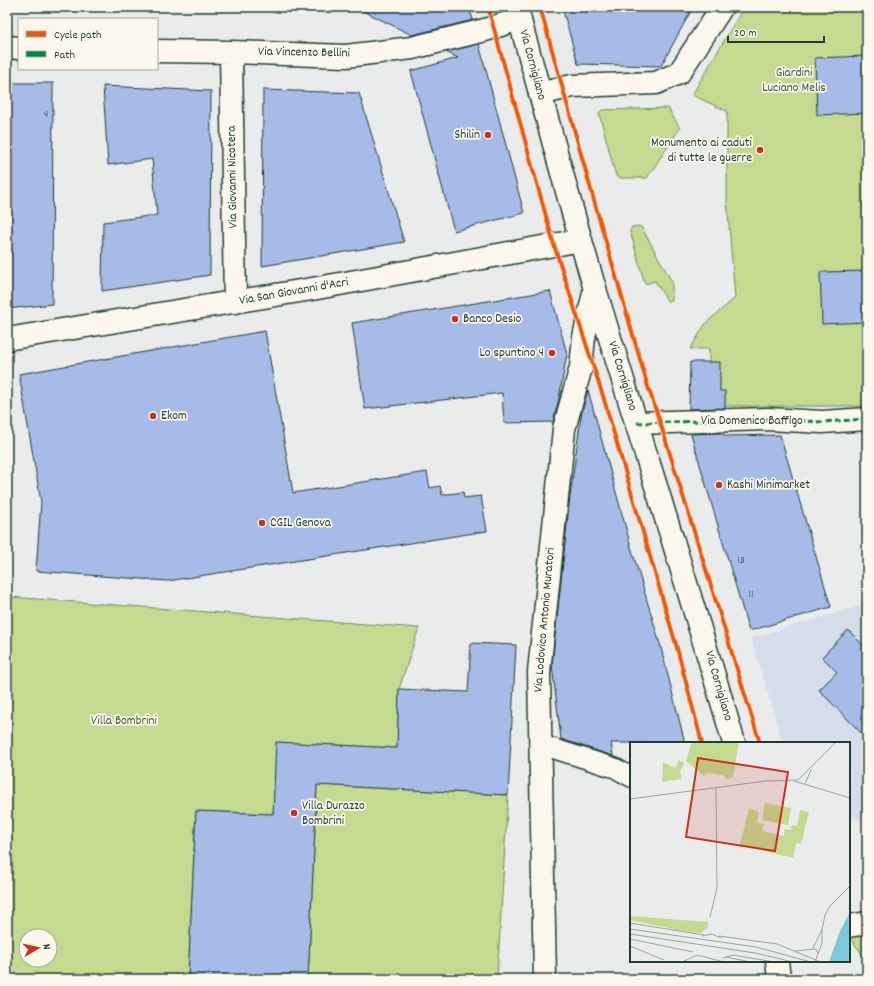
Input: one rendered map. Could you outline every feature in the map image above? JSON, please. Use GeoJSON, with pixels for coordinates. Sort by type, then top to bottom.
{"type":"FeatureCollection","features":[{"type":"Feature","properties":{"kind":"street"},"geometry":{"type":"LineString","coordinates":[[540,94],[572,86],[656,83],[679,72],[722,7]]}},
{"type":"Feature","properties":{"kind":"street","name":"Via Cornigliano"},"geometry":{"type":"LineString","coordinates":[[518,13],[580,240],[701,628],[734,742]]}},
{"type":"Feature","properties":{"kind":"street","name":"Via Vincenzo Bellini"},"geometry":{"type":"LineString","coordinates":[[158,51],[346,56],[412,48],[485,30],[518,13]]}},
{"type":"Feature","properties":{"kind":"street"},"geometry":{"type":"LineString","coordinates":[[7,47],[18,48]]}},
{"type":"Feature","properties":{"kind":"street","name":"Via Giovanni Nicotera"},"geometry":{"type":"LineString","coordinates":[[231,52],[235,302]]}},
{"type":"Feature","properties":{"kind":"street","name":"Via San Giovanni d'Acri"},"geometry":{"type":"LineString","coordinates":[[7,340],[235,302],[580,240]]}},
{"type":"Feature","properties":{"kind":"street","name":"Via Lodovico Antonio Muratori"},"geometry":{"type":"LineString","coordinates":[[545,979],[539,744],[539,672],[564,429],[581,366],[584,337],[595,288]]}},
{"type":"Feature","properties":{"kind":"street","name":"Via Domenico Baffigo"},"geometry":{"type":"LineString","coordinates":[[637,423],[768,419],[822,422],[867,419]]}},
{"type":"Feature","properties":{"kind":"street"},"geometry":{"type":"LineString","coordinates":[[850,926],[867,923]]}},
{"type":"Feature","properties":{"kind":"street"},"geometry":{"type":"LineString","coordinates":[[777,962],[779,979]]}},
{"type":"Feature","properties":{"kind":"lane"},"geometry":{"type":"LineString","coordinates":[[539,744],[615,768],[630,776]]}},
{"type":"Feature","properties":{"kind":"shaded area"},"geometry":{"type":"Polygon","coordinates":[[[867,604],[867,816],[850,821],[850,742],[783,742],[751,638],[867,604]]]}},
{"type":"Feature","properties":{"kind":"green space","name":"Giardini Luciano Melis"},"geometry":{"type":"Polygon","coordinates":[[[744,7],[867,7],[867,406],[725,406],[709,362],[709,349],[690,349],[706,323],[735,298],[727,201],[727,111],[692,95],[744,7]]]}},
{"type":"Feature","properties":{"kind":"green space"},"geometry":{"type":"Polygon","coordinates":[[[668,108],[680,128],[647,178],[620,178],[616,176],[599,113],[602,110],[668,108]]]}},
{"type":"Feature","properties":{"kind":"green space"},"geometry":{"type":"Polygon","coordinates":[[[639,226],[642,228],[672,282],[672,301],[668,302],[655,281],[645,284],[630,231],[632,227],[639,226]]]}},
{"type":"Feature","properties":{"kind":"green space","name":"Villa Bombrini"},"geometry":{"type":"Polygon","coordinates":[[[10,597],[419,628],[399,689],[397,748],[277,742],[273,814],[196,811],[188,979],[7,979],[7,625],[10,597]]]}},
{"type":"Feature","properties":{"kind":"green space"},"geometry":{"type":"Polygon","coordinates":[[[317,785],[508,795],[497,979],[308,979],[317,785]]]}},
{"type":"Feature","properties":{"kind":"green space"},"geometry":{"type":"Polygon","coordinates":[[[867,934],[867,960],[850,938],[850,937],[867,934]]]}},
{"type":"Feature","properties":{"kind":"building"},"geometry":{"type":"Polygon","coordinates":[[[355,7],[469,7],[473,20],[412,35],[355,7]]]}},
{"type":"Feature","properties":{"kind":"building"},"geometry":{"type":"Polygon","coordinates":[[[562,7],[693,7],[661,66],[578,64],[562,7]]]}},
{"type":"Feature","properties":{"kind":"building"},"geometry":{"type":"Polygon","coordinates":[[[479,44],[524,213],[454,231],[411,71],[458,58],[446,52],[479,44]]]}},
{"type":"Feature","properties":{"kind":"building"},"geometry":{"type":"Polygon","coordinates":[[[867,56],[867,113],[817,115],[815,58],[867,56]]]}},
{"type":"Feature","properties":{"kind":"building"},"geometry":{"type":"Polygon","coordinates":[[[7,83],[53,83],[52,304],[7,309],[7,83]]]}},
{"type":"Feature","properties":{"kind":"building"},"geometry":{"type":"Polygon","coordinates":[[[103,86],[211,91],[210,275],[102,291],[103,222],[157,215],[152,159],[108,165],[103,86]]]}},
{"type":"Feature","properties":{"kind":"building"},"geometry":{"type":"Polygon","coordinates":[[[263,90],[359,93],[404,242],[262,266],[263,90]]]}},
{"type":"Feature","properties":{"kind":"building"},"geometry":{"type":"Polygon","coordinates":[[[867,271],[867,322],[822,324],[820,272],[867,271]]]}},
{"type":"Feature","properties":{"kind":"building"},"geometry":{"type":"Polygon","coordinates":[[[550,291],[567,354],[553,422],[504,423],[502,393],[365,409],[352,323],[550,291]]]}},
{"type":"Feature","properties":{"kind":"building"},"geometry":{"type":"Polygon","coordinates":[[[265,331],[293,493],[427,472],[430,488],[440,486],[442,495],[463,492],[464,498],[481,496],[487,531],[167,581],[36,571],[41,502],[19,374],[265,331]]]}},
{"type":"Feature","properties":{"kind":"building"},"geometry":{"type":"Polygon","coordinates":[[[690,362],[720,362],[720,391],[725,391],[725,408],[689,409],[690,362]]]}},
{"type":"Feature","properties":{"kind":"building"},"geometry":{"type":"Polygon","coordinates":[[[588,390],[631,547],[660,644],[685,742],[611,743],[613,756],[561,739],[552,665],[570,497],[581,416],[588,390]]]}},
{"type":"Feature","properties":{"kind":"building"},"geometry":{"type":"Polygon","coordinates":[[[724,433],[724,436],[780,435],[831,607],[749,631],[691,434],[724,433]]]}},
{"type":"Feature","properties":{"kind":"building"},"geometry":{"type":"Polygon","coordinates":[[[848,630],[867,649],[867,739],[819,690],[837,672],[822,657],[848,630]]]}},
{"type":"Feature","properties":{"kind":"building","name":"Villa Durazzo Bombrini"},"geometry":{"type":"Polygon","coordinates":[[[471,643],[516,645],[508,795],[317,785],[308,979],[188,979],[196,811],[273,814],[276,742],[397,748],[399,689],[468,692],[471,643]]]}},
{"type":"Feature","properties":{"kind":"marked path"},"geometry":{"type":"LineString","coordinates":[[637,423],[768,419],[822,422],[867,419]]}},
{"type":"Feature","properties":{"kind":"cycle path"},"geometry":{"type":"LineString","coordinates":[[488,7],[554,245],[603,396],[677,648],[702,742]]}},
{"type":"Feature","properties":{"kind":"cycle path"},"geometry":{"type":"LineString","coordinates":[[540,7],[648,387],[760,742]]}},
{"type":"Feature","properties":{"kind":"place","name":"Shilin"},"geometry":{"type":"Point","coordinates":[488,135]}},
{"type":"Feature","properties":{"kind":"place","name":"Monumento ai caduti di tutte le guerre"},"geometry":{"type":"Point","coordinates":[760,150]}},
{"type":"Feature","properties":{"kind":"place","name":"Banco Desio"},"geometry":{"type":"Point","coordinates":[455,319]}},
{"type":"Feature","properties":{"kind":"place","name":"Lo spuntino 4"},"geometry":{"type":"Point","coordinates":[552,353]}},
{"type":"Feature","properties":{"kind":"place","name":"Ekom"},"geometry":{"type":"Point","coordinates":[153,416]}},
{"type":"Feature","properties":{"kind":"place","name":"Kashi Minimarket"},"geometry":{"type":"Point","coordinates":[719,485]}},
{"type":"Feature","properties":{"kind":"place","name":"CGIL Genova"},"geometry":{"type":"Point","coordinates":[262,523]}},
{"type":"Feature","properties":{"kind":"place","name":"Villa Durazzo Bombrini"},"geometry":{"type":"Point","coordinates":[294,813]}}]}
